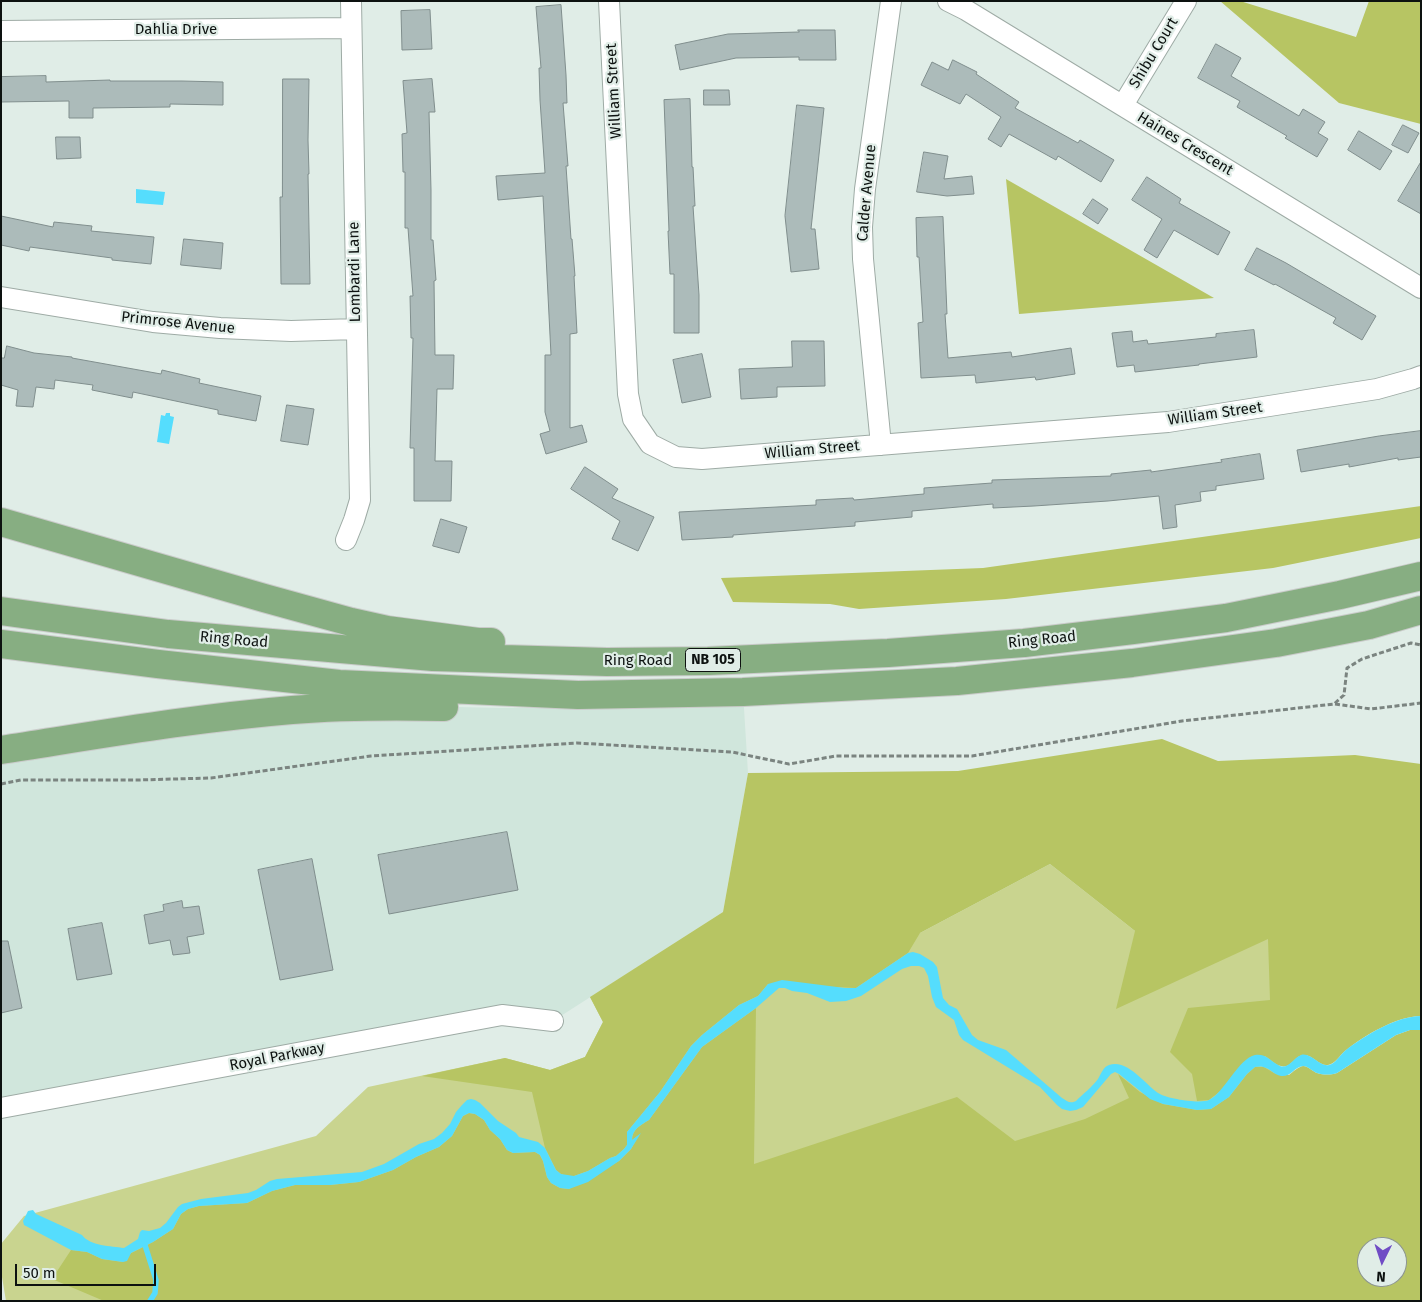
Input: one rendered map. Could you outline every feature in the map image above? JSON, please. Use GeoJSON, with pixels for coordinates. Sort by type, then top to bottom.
{"type":"FeatureCollection","features":[{"type":"Feature","properties":{"kind":"highway"},"geometry":{"type":"LineString","coordinates":[[1,522],[264,598],[387,630],[478,642],[888,653]]}},
{"type":"Feature","properties":{"kind":"highway","name":"Ring Road"},"geometry":{"type":"LineString","coordinates":[[1,611],[168,634],[433,658],[530,661],[708,661],[888,653],[1024,643],[1226,618],[1340,595],[1421,576]]}},
{"type":"Feature","properties":{"kind":"highway","name":"NB 105"},"geometry":{"type":"LineString","coordinates":[[1,644],[339,684],[578,695],[742,692],[957,680],[1132,663],[1276,643],[1369,625],[1421,610]]}},
{"type":"Feature","properties":{"kind":"highway"},"geometry":{"type":"LineString","coordinates":[[1,750],[194,720],[291,710],[354,706],[598,707],[742,692]]}},
{"type":"Feature","properties":{"kind":"street","name":"Lombardi Lane"},"geometry":{"type":"LineString","coordinates":[[346,540],[360,500],[351,1]]}},
{"type":"Feature","properties":{"kind":"street","name":"William Street"},"geometry":{"type":"LineString","coordinates":[[609,1],[628,394],[633,419],[650,444],[676,457],[702,459],[1168,422],[1378,389],[1421,376]]}},
{"type":"Feature","properties":{"kind":"street","name":"Calder Avenue"},"geometry":{"type":"LineString","coordinates":[[881,444],[863,259],[862,227],[864,189],[891,1]]}},
{"type":"Feature","properties":{"kind":"street","name":"Haines Crescent"},"geometry":{"type":"LineString","coordinates":[[948,1],[1123,105],[1421,288]]}},
{"type":"Feature","properties":{"kind":"street","name":"Shibu Court"},"geometry":{"type":"LineString","coordinates":[[1123,105],[1186,1]]}},
{"type":"Feature","properties":{"kind":"street","name":"Dahlia Drive"},"geometry":{"type":"LineString","coordinates":[[1,31],[351,28]]}},
{"type":"Feature","properties":{"kind":"street","name":"Primrose Avenue"},"geometry":{"type":"LineString","coordinates":[[1,297],[153,322],[220,328],[291,331],[357,328]]}},
{"type":"Feature","properties":{"kind":"street","name":"Royal Parkway"},"geometry":{"type":"LineString","coordinates":[[1,1108],[502,1015],[553,1021]]}},
{"type":"Feature","properties":{"kind":"path"},"geometry":{"type":"LineString","coordinates":[[1334,704],[1344,695],[1347,668],[1362,659],[1411,643],[1421,645]]}},
{"type":"Feature","properties":{"kind":"path"},"geometry":{"type":"LineString","coordinates":[[1,784],[21,780],[211,778],[371,756],[577,743],[732,752],[789,764],[836,756],[972,756],[1182,721],[1334,704],[1371,708],[1421,703]]}},
{"type":"Feature","properties":{"kind":"shaded area"},"geometry":{"type":"Polygon","coordinates":[[[743,692],[748,773],[723,912],[553,1021],[502,1015],[1,1108],[1,750],[415,706],[501,708],[598,707],[743,692]]]}},
{"type":"Feature","properties":{"kind":"green space"},"geometry":{"type":"Polygon","coordinates":[[[1220,1],[1240,1],[1356,37],[1369,1],[1421,1],[1421,124],[1339,103],[1220,1]]]}},
{"type":"Feature","properties":{"kind":"green space"},"geometry":{"type":"Polygon","coordinates":[[[1006,179],[1214,298],[1019,314],[1006,179]]]}},
{"type":"Feature","properties":{"kind":"green space"},"geometry":{"type":"Polygon","coordinates":[[[1421,506],[1421,538],[1273,568],[1006,599],[859,609],[830,604],[733,602],[721,578],[983,568],[1421,506]]]}},
{"type":"Feature","properties":{"kind":"green space"},"geometry":{"type":"Polygon","coordinates":[[[1162,739],[1218,761],[1355,755],[1421,764],[1421,1016],[1402,1019],[1371,1033],[1352,1045],[1328,1065],[1304,1055],[1298,1057],[1288,1066],[1281,1066],[1265,1056],[1209,1100],[1197,1101],[1192,1074],[1170,1052],[1188,1008],[1270,1000],[1268,939],[1116,1009],[1135,931],[1050,864],[920,933],[908,953],[856,988],[768,984],[758,996],[739,1005],[691,1046],[660,1092],[627,1132],[627,1145],[624,1149],[616,1156],[588,1171],[574,1176],[561,1174],[556,1170],[545,1148],[532,1092],[422,1076],[505,1058],[550,1070],[585,1057],[603,1022],[590,997],[723,912],[748,773],[958,771],[1162,739]]]}},
{"type":"Feature","properties":{"kind":"green space"},"geometry":{"type":"Polygon","coordinates":[[[1050,864],[1135,931],[1268,939],[1325,1003],[1218,1149],[198,1301],[6,1301],[1,1271],[1,1244],[24,1216],[316,1136],[368,1087],[505,1058],[550,1070],[585,1057],[603,1022],[590,997],[920,933],[1050,864]]]}},
{"type":"Feature","properties":{"kind":"green space"},"geometry":{"type":"Polygon","coordinates":[[[756,1008],[754,1164],[957,1097],[1015,1141],[1085,1119],[1129,1098],[1118,1074],[1140,1092],[1163,1104],[1197,1110],[1211,1109],[1229,1097],[1255,1067],[1264,1067],[1274,1073],[1289,1075],[1297,1068],[1303,1066],[1320,1074],[1334,1074],[1396,1035],[1410,1030],[1421,1030],[1421,1301],[104,1301],[52,1279],[71,1250],[87,1252],[102,1259],[123,1262],[131,1253],[173,1229],[181,1214],[188,1209],[199,1206],[247,1203],[272,1191],[295,1185],[330,1185],[359,1182],[393,1170],[439,1147],[452,1136],[463,1116],[469,1113],[475,1114],[484,1120],[507,1150],[513,1153],[535,1152],[540,1155],[547,1177],[551,1183],[560,1188],[569,1189],[619,1161],[631,1149],[639,1135],[632,1140],[635,1130],[649,1120],[702,1047],[756,1008]]]}},
{"type":"Feature","properties":{"kind":"water"},"geometry":{"type":"Polygon","coordinates":[[[136,189],[165,192],[163,205],[136,203],[136,189]]]}},
{"type":"Feature","properties":{"kind":"water"},"geometry":{"type":"Polygon","coordinates":[[[166,413],[170,413],[170,416],[174,417],[169,444],[157,442],[161,415],[165,416],[166,413]]]}},
{"type":"Feature","properties":{"kind":"water"},"geometry":{"type":"Polygon","coordinates":[[[913,952],[933,962],[937,967],[943,998],[949,1005],[957,1009],[972,1035],[978,1040],[1006,1050],[1062,1098],[1070,1102],[1076,1101],[1090,1088],[1109,1065],[1116,1064],[1130,1069],[1164,1096],[1184,1100],[1205,1101],[1215,1096],[1243,1062],[1255,1055],[1265,1056],[1282,1066],[1288,1065],[1301,1055],[1312,1057],[1322,1064],[1329,1065],[1362,1039],[1391,1023],[1421,1016],[1421,1030],[1410,1030],[1396,1035],[1334,1074],[1320,1074],[1303,1066],[1287,1075],[1281,1076],[1265,1068],[1255,1067],[1229,1097],[1211,1109],[1197,1110],[1163,1104],[1150,1099],[1115,1072],[1111,1074],[1083,1107],[1070,1111],[1062,1109],[1057,1105],[1040,1087],[963,1040],[959,1035],[954,1020],[936,1007],[924,968],[911,966],[902,969],[861,996],[846,1001],[830,1002],[807,993],[779,988],[756,1008],[702,1047],[649,1120],[635,1130],[632,1140],[641,1133],[631,1149],[619,1161],[588,1182],[569,1189],[560,1188],[551,1183],[547,1177],[540,1155],[535,1152],[513,1153],[507,1150],[484,1120],[475,1114],[469,1113],[463,1116],[452,1136],[439,1147],[393,1170],[359,1182],[330,1185],[295,1185],[272,1191],[247,1203],[199,1206],[188,1209],[181,1214],[173,1229],[131,1253],[127,1261],[102,1259],[87,1252],[71,1250],[24,1225],[23,1221],[28,1211],[33,1210],[36,1214],[82,1235],[90,1241],[101,1245],[124,1248],[138,1239],[142,1230],[149,1231],[160,1228],[182,1204],[201,1199],[248,1193],[277,1179],[362,1172],[384,1164],[419,1144],[434,1139],[450,1124],[462,1105],[471,1099],[480,1103],[498,1121],[519,1137],[538,1142],[545,1148],[556,1170],[561,1174],[574,1176],[588,1171],[616,1156],[624,1149],[627,1145],[627,1132],[660,1092],[691,1046],[739,1005],[758,996],[768,984],[782,980],[856,988],[908,953],[913,952]]]}},
{"type":"Feature","properties":{"kind":"building"},"geometry":{"type":"Polygon","coordinates":[[[561,5],[567,103],[563,103],[568,166],[566,166],[575,276],[577,333],[570,334],[570,428],[582,425],[587,442],[546,454],[540,434],[550,431],[545,412],[545,355],[551,355],[543,196],[498,200],[496,176],[545,173],[540,100],[539,68],[541,68],[536,7],[561,5]]]}},
{"type":"Feature","properties":{"kind":"building"},"geometry":{"type":"Polygon","coordinates":[[[430,10],[432,49],[402,50],[401,11],[430,10]]]}},
{"type":"Feature","properties":{"kind":"building"},"geometry":{"type":"Polygon","coordinates":[[[798,30],[835,30],[836,60],[799,60],[799,57],[736,58],[680,70],[675,45],[728,34],[799,32],[798,30]]]}},
{"type":"Feature","properties":{"kind":"building"},"geometry":{"type":"Polygon","coordinates":[[[1216,44],[1241,58],[1231,76],[1299,116],[1303,109],[1325,122],[1318,133],[1328,139],[1317,157],[1285,138],[1287,136],[1237,107],[1240,101],[1198,78],[1216,44]]]}},
{"type":"Feature","properties":{"kind":"building"},"geometry":{"type":"Polygon","coordinates":[[[953,60],[977,72],[976,74],[1019,102],[1015,108],[1078,143],[1080,140],[1114,160],[1101,182],[1058,156],[1056,160],[1009,134],[1001,147],[988,139],[1001,117],[966,94],[960,104],[921,85],[932,62],[948,70],[953,60]]]}},
{"type":"Feature","properties":{"kind":"building"},"geometry":{"type":"Polygon","coordinates":[[[46,76],[46,82],[110,80],[223,82],[223,105],[170,104],[170,107],[93,108],[93,118],[69,118],[69,101],[1,102],[1,77],[46,76]]]}},
{"type":"Feature","properties":{"kind":"building"},"geometry":{"type":"Polygon","coordinates":[[[283,79],[309,79],[310,284],[281,284],[280,197],[282,197],[283,79]]]}},
{"type":"Feature","properties":{"kind":"building"},"geometry":{"type":"Polygon","coordinates":[[[432,79],[435,112],[429,112],[431,240],[433,240],[436,280],[434,281],[435,355],[454,355],[453,389],[437,389],[435,461],[452,461],[451,501],[414,501],[414,448],[410,448],[413,338],[411,338],[410,296],[413,296],[408,228],[405,228],[405,172],[403,172],[402,134],[407,133],[403,81],[432,79]]]}},
{"type":"Feature","properties":{"kind":"building"},"geometry":{"type":"Polygon","coordinates":[[[704,90],[729,90],[730,105],[704,105],[704,90]]]}},
{"type":"Feature","properties":{"kind":"building"},"geometry":{"type":"Polygon","coordinates":[[[690,99],[699,333],[674,333],[674,274],[670,274],[664,100],[690,99]]]}},
{"type":"Feature","properties":{"kind":"building"},"geometry":{"type":"Polygon","coordinates":[[[797,105],[824,108],[811,229],[815,229],[819,269],[791,272],[785,216],[797,105]]]}},
{"type":"Feature","properties":{"kind":"building"},"geometry":{"type":"Polygon","coordinates":[[[1403,125],[1419,133],[1408,153],[1392,145],[1403,125]]]}},
{"type":"Feature","properties":{"kind":"building"},"geometry":{"type":"Polygon","coordinates":[[[1359,131],[1392,151],[1380,170],[1348,150],[1359,131]]]}},
{"type":"Feature","properties":{"kind":"building"},"geometry":{"type":"Polygon","coordinates":[[[56,137],[80,137],[81,158],[57,159],[56,137]]]}},
{"type":"Feature","properties":{"kind":"building"},"geometry":{"type":"Polygon","coordinates":[[[924,152],[948,156],[944,179],[972,176],[974,194],[947,196],[917,192],[924,152]]]}},
{"type":"Feature","properties":{"kind":"building"},"geometry":{"type":"Polygon","coordinates":[[[1421,162],[1421,214],[1398,201],[1421,162]]]}},
{"type":"Feature","properties":{"kind":"building"},"geometry":{"type":"Polygon","coordinates":[[[1147,177],[1181,199],[1179,203],[1230,232],[1218,255],[1174,230],[1157,258],[1144,250],[1162,219],[1132,200],[1147,177]]]}},
{"type":"Feature","properties":{"kind":"building"},"geometry":{"type":"Polygon","coordinates":[[[1093,199],[1108,209],[1098,224],[1083,214],[1093,199]]]}},
{"type":"Feature","properties":{"kind":"building"},"geometry":{"type":"Polygon","coordinates":[[[1,216],[53,227],[54,222],[92,226],[91,231],[154,237],[151,264],[30,247],[29,251],[1,245],[1,216]]]}},
{"type":"Feature","properties":{"kind":"building"},"geometry":{"type":"Polygon","coordinates":[[[943,217],[948,358],[1011,352],[1012,357],[1071,348],[1075,374],[1036,380],[1035,377],[976,383],[975,375],[921,378],[918,323],[923,322],[919,257],[917,257],[916,218],[943,217]]]}},
{"type":"Feature","properties":{"kind":"building"},"geometry":{"type":"Polygon","coordinates":[[[184,239],[223,243],[221,269],[181,265],[184,239]]]}},
{"type":"Feature","properties":{"kind":"building"},"geometry":{"type":"Polygon","coordinates":[[[1257,248],[1376,316],[1362,340],[1333,323],[1336,318],[1275,284],[1245,270],[1257,248]]]}},
{"type":"Feature","properties":{"kind":"building"},"geometry":{"type":"Polygon","coordinates":[[[1254,330],[1257,357],[1135,372],[1134,365],[1117,367],[1112,333],[1132,331],[1133,342],[1147,340],[1148,344],[1216,337],[1216,334],[1254,330]]]}},
{"type":"Feature","properties":{"kind":"building"},"geometry":{"type":"Polygon","coordinates":[[[792,341],[824,341],[825,386],[777,387],[777,397],[741,399],[739,369],[792,367],[792,341]]]}},
{"type":"Feature","properties":{"kind":"building"},"geometry":{"type":"Polygon","coordinates":[[[7,346],[34,353],[72,357],[161,374],[162,370],[200,379],[199,383],[261,396],[256,421],[218,414],[218,410],[133,392],[132,398],[92,390],[93,385],[55,380],[54,389],[36,387],[33,407],[16,406],[18,390],[1,385],[1,358],[4,358],[7,346]]]}},
{"type":"Feature","properties":{"kind":"building"},"geometry":{"type":"Polygon","coordinates":[[[702,354],[711,397],[682,403],[673,360],[702,354]]]}},
{"type":"Feature","properties":{"kind":"building"},"geometry":{"type":"Polygon","coordinates":[[[287,405],[314,409],[308,445],[281,441],[287,405]]]}},
{"type":"Feature","properties":{"kind":"building"},"geometry":{"type":"Polygon","coordinates":[[[1421,431],[1421,457],[1398,460],[1398,458],[1349,467],[1349,464],[1301,472],[1297,450],[1421,431]]]}},
{"type":"Feature","properties":{"kind":"building"},"geometry":{"type":"Polygon","coordinates":[[[1260,454],[1264,479],[1216,486],[1216,490],[1200,492],[1201,501],[1175,505],[1177,527],[1163,529],[1159,496],[1034,506],[993,508],[993,504],[912,511],[912,517],[855,522],[855,526],[682,540],[679,512],[816,505],[816,500],[853,498],[854,500],[924,494],[924,488],[992,483],[992,480],[1111,476],[1111,474],[1151,470],[1151,472],[1222,462],[1221,460],[1260,454]]]}},
{"type":"Feature","properties":{"kind":"building"},"geometry":{"type":"Polygon","coordinates":[[[585,467],[618,489],[612,498],[654,517],[638,551],[612,539],[620,521],[571,489],[585,467]]]}},
{"type":"Feature","properties":{"kind":"building"},"geometry":{"type":"Polygon","coordinates":[[[441,519],[467,527],[459,553],[433,546],[441,519]]]}},
{"type":"Feature","properties":{"kind":"building"},"geometry":{"type":"Polygon","coordinates":[[[507,832],[518,890],[389,914],[378,855],[507,832]]]}},
{"type":"Feature","properties":{"kind":"building"},"geometry":{"type":"Polygon","coordinates":[[[312,859],[333,970],[280,980],[258,870],[312,859]]]}},
{"type":"Feature","properties":{"kind":"building"},"geometry":{"type":"Polygon","coordinates":[[[182,901],[183,908],[199,906],[204,934],[187,937],[190,953],[173,955],[170,940],[149,944],[144,915],[164,911],[163,905],[182,901]]]}},
{"type":"Feature","properties":{"kind":"building"},"geometry":{"type":"Polygon","coordinates":[[[102,923],[112,974],[77,980],[68,929],[102,923]]]}},
{"type":"Feature","properties":{"kind":"building"},"geometry":{"type":"Polygon","coordinates":[[[1,941],[8,941],[22,1008],[1,1013],[1,941]]]}},
{"type":"Feature","properties":{"kind":"waterway"},"geometry":{"type":"LineString","coordinates":[[144,1242],[156,1280],[155,1293],[150,1301]]}}]}
